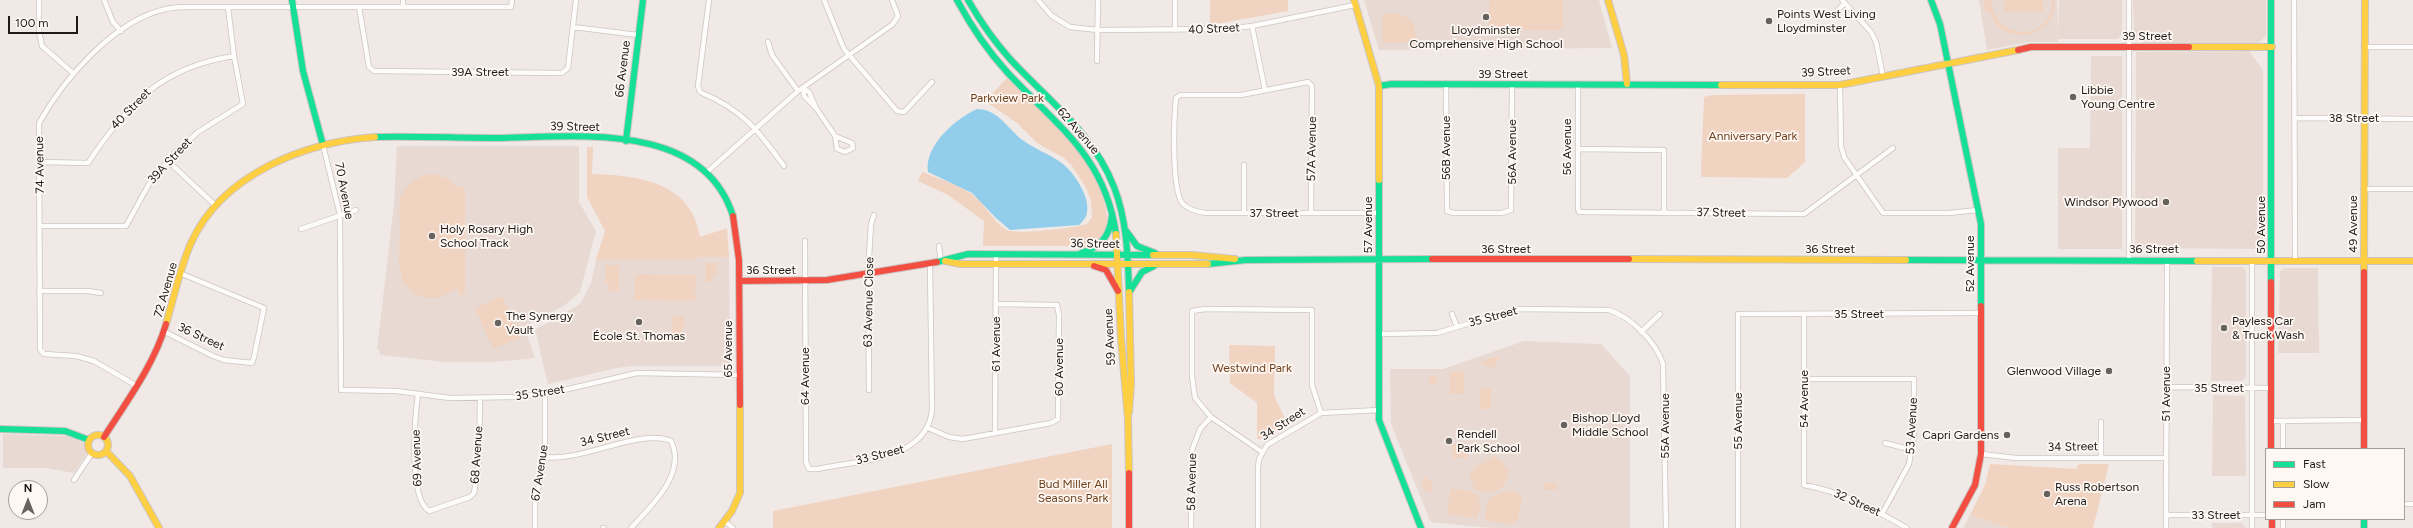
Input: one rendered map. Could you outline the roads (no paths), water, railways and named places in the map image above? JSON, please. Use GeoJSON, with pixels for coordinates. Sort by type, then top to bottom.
{"type":"FeatureCollection","features":[{"type":"Feature","properties":{"kind":"street"},"geometry":{"type":"LineString","coordinates":[[39,0],[39,32],[42,46],[74,73]]}},
{"type":"Feature","properties":{"kind":"street"},"geometry":{"type":"LineString","coordinates":[[104,0],[111,17],[121,31]]}},
{"type":"Feature","properties":{"kind":"street","name":"70 Avenue"},"geometry":{"type":"LineString","coordinates":[[292,0],[303,71],[340,215],[341,390]]}},
{"type":"Feature","properties":{"kind":"street"},"geometry":{"type":"LineString","coordinates":[[403,0],[403,6]]}},
{"type":"Feature","properties":{"kind":"street","name":"74 Avenue"},"geometry":{"type":"LineString","coordinates":[[137,386],[94,361],[69,355],[44,354],[40,349],[39,123],[51,102],[74,73],[121,31],[137,20],[164,9],[228,7],[511,7],[512,0]]}},
{"type":"Feature","properties":{"kind":"street"},"geometry":{"type":"LineString","coordinates":[[576,0],[573,27],[638,35]]}},
{"type":"Feature","properties":{"kind":"street","name":"66 Avenue"},"geometry":{"type":"LineString","coordinates":[[626,140],[643,0]]}},
{"type":"Feature","properties":{"kind":"street"},"geometry":{"type":"LineString","coordinates":[[709,0],[698,86],[700,92],[727,104],[756,128],[784,166]]}},
{"type":"Feature","properties":{"kind":"street"},"geometry":{"type":"LineString","coordinates":[[824,0],[844,49],[880,93],[900,112],[904,112],[932,82]]}},
{"type":"Feature","properties":{"kind":"street"},"geometry":{"type":"LineString","coordinates":[[707,172],[801,89],[850,56],[893,24],[898,16],[892,0]]}},
{"type":"Feature","properties":{"kind":"street","name":"62 Avenue"},"geometry":{"type":"LineString","coordinates":[[957,0],[976,32],[998,62],[1068,133],[1087,156],[1102,181],[1112,209],[1118,231],[1120,255]]}},
{"type":"Feature","properties":{"kind":"street","name":"62 Avenue"},"geometry":{"type":"LineString","coordinates":[[968,0],[998,47],[1078,130],[1099,157],[1115,187],[1126,229],[1128,255]]}},
{"type":"Feature","properties":{"kind":"street","name":"40 Street"},"geometry":{"type":"LineString","coordinates":[[1038,0],[1052,16],[1070,26],[1098,30],[1175,30],[1252,26],[1355,2]]}},
{"type":"Feature","properties":{"kind":"street"},"geometry":{"type":"LineString","coordinates":[[1097,61],[1098,0]]}},
{"type":"Feature","properties":{"kind":"street"},"geometry":{"type":"LineString","coordinates":[[1175,0],[1175,30]]}},
{"type":"Feature","properties":{"kind":"street"},"geometry":{"type":"LineString","coordinates":[[1608,0],[1624,54],[1627,84]]}},
{"type":"Feature","properties":{"kind":"street","name":"52 Avenue"},"geometry":{"type":"LineString","coordinates":[[1931,0],[1939,19],[1949,63],[1981,224],[1981,454],[1975,485],[1952,528]]}},
{"type":"Feature","properties":{"kind":"street"},"geometry":{"type":"LineString","coordinates":[[2129,0],[2129,260]]}},
{"type":"Feature","properties":{"kind":"street","name":"50 Avenue"},"geometry":{"type":"LineString","coordinates":[[2271,0],[2272,448]]}},
{"type":"Feature","properties":{"kind":"street"},"geometry":{"type":"LineString","coordinates":[[2294,0],[2295,260]]}},
{"type":"Feature","properties":{"kind":"street","name":"49 Avenue"},"geometry":{"type":"LineString","coordinates":[[2364,448],[2365,0]]}},
{"type":"Feature","properties":{"kind":"street"},"geometry":{"type":"LineString","coordinates":[[1832,16],[1843,1],[1871,32],[1876,42],[1883,76]]}},
{"type":"Feature","properties":{"kind":"street","name":"57 Avenue"},"geometry":{"type":"LineString","coordinates":[[1355,2],[1379,86],[1379,410],[1381,425],[1390,451],[1421,528]]}},
{"type":"Feature","properties":{"kind":"street"},"geometry":{"type":"LineString","coordinates":[[228,7],[234,56]]}},
{"type":"Feature","properties":{"kind":"street","name":"39A Street"},"geometry":{"type":"LineString","coordinates":[[359,7],[369,68],[374,71],[562,73],[568,68],[573,27]]}},
{"type":"Feature","properties":{"kind":"street"},"geometry":{"type":"LineString","coordinates":[[1252,26],[1265,90]]}},
{"type":"Feature","properties":{"kind":"street"},"geometry":{"type":"LineString","coordinates":[[768,42],[772,55],[801,89],[809,92],[816,108],[835,136],[839,152],[848,151],[853,148],[852,143],[835,136]]}},
{"type":"Feature","properties":{"kind":"street","name":"39 Street"},"geometry":{"type":"LineString","coordinates":[[1379,86],[1392,84],[1840,85],[2030,47],[2272,47]]}},
{"type":"Feature","properties":{"kind":"street"},"geometry":{"type":"LineString","coordinates":[[2365,47],[2413,47]]}},
{"type":"Feature","properties":{"kind":"street","name":"39A Street"},"geometry":{"type":"LineString","coordinates":[[40,226],[126,226],[149,184],[168,161],[198,132],[243,104],[234,56]]}},
{"type":"Feature","properties":{"kind":"street","name":"40 Street"},"geometry":{"type":"LineString","coordinates":[[40,162],[88,163],[121,116],[147,90],[183,69],[234,56]]}},
{"type":"Feature","properties":{"kind":"street","name":"57A Avenue"},"geometry":{"type":"LineString","coordinates":[[1265,90],[1308,82],[1312,86],[1311,212]]}},
{"type":"Feature","properties":{"kind":"street","name":"56B Avenue"},"geometry":{"type":"LineString","coordinates":[[1446,85],[1447,211],[1454,214],[1502,213]]}},
{"type":"Feature","properties":{"kind":"street","name":"56A Avenue"},"geometry":{"type":"LineString","coordinates":[[1502,213],[1512,210],[1512,85]]}},
{"type":"Feature","properties":{"kind":"street","name":"56 Avenue"},"geometry":{"type":"LineString","coordinates":[[1578,85],[1578,208]]}},
{"type":"Feature","properties":{"kind":"street"},"geometry":{"type":"LineString","coordinates":[[1840,85],[1841,146],[1844,157],[1855,176],[1882,213],[1949,213],[1978,210]]}},
{"type":"Feature","properties":{"kind":"street","name":"37 Street"},"geometry":{"type":"LineString","coordinates":[[1265,90],[1241,95],[1180,95],[1176,98],[1175,178],[1177,194],[1183,204],[1197,211],[1244,213],[1378,213]]}},
{"type":"Feature","properties":{"kind":"street","name":"38 Street"},"geometry":{"type":"LineString","coordinates":[[2294,118],[2413,119]]}},
{"type":"Feature","properties":{"kind":"street","name":"39 Street"},"geometry":{"type":"LineString","coordinates":[[215,206],[234,186],[255,173],[323,145],[376,138],[596,138],[626,140],[661,147],[677,152],[707,172]]}},
{"type":"Feature","properties":{"kind":"street"},"geometry":{"type":"LineString","coordinates":[[1855,176],[1893,148]]}},
{"type":"Feature","properties":{"kind":"street"},"geometry":{"type":"LineString","coordinates":[[1578,149],[1664,150],[1664,213]]}},
{"type":"Feature","properties":{"kind":"street"},"geometry":{"type":"LineString","coordinates":[[168,161],[215,206]]}},
{"type":"Feature","properties":{"kind":"street"},"geometry":{"type":"LineString","coordinates":[[1244,165],[1244,213]]}},
{"type":"Feature","properties":{"kind":"street","name":"65 Avenue"},"geometry":{"type":"LineString","coordinates":[[707,172],[720,188],[734,216],[738,239],[740,493],[724,522],[719,528]]}},
{"type":"Feature","properties":{"kind":"street","name":"37 Street"},"geometry":{"type":"LineString","coordinates":[[1578,208],[1579,212],[1587,213],[1804,214],[1855,176]]}},
{"type":"Feature","properties":{"kind":"street"},"geometry":{"type":"LineString","coordinates":[[2364,189],[2413,189]]}},
{"type":"Feature","properties":{"kind":"street","name":"72 Avenue"},"geometry":{"type":"LineString","coordinates":[[104,437],[137,386],[165,332],[197,230],[215,206]]}},
{"type":"Feature","properties":{"kind":"street"},"geometry":{"type":"LineString","coordinates":[[1067,254],[1098,247],[1105,241],[1111,228],[1112,209]]}},
{"type":"Feature","properties":{"kind":"street"},"geometry":{"type":"LineString","coordinates":[[301,228],[356,210]]}},
{"type":"Feature","properties":{"kind":"street","name":"63 Avenue Close"},"geometry":{"type":"LineString","coordinates":[[868,390],[868,274],[870,224],[874,214]]}},
{"type":"Feature","properties":{"kind":"street"},"geometry":{"type":"LineString","coordinates":[[1126,229],[1138,246],[1166,256]]}},
{"type":"Feature","properties":{"kind":"street","name":"64 Avenue"},"geometry":{"type":"LineString","coordinates":[[805,241],[806,462],[809,469]]}},
{"type":"Feature","properties":{"kind":"street"},"geometry":{"type":"LineString","coordinates":[[939,246],[943,261]]}},
{"type":"Feature","properties":{"kind":"street","name":"36 Street"},"geometry":{"type":"LineString","coordinates":[[739,281],[805,281],[868,274],[930,264],[968,254],[1191,255],[1246,260],[1981,259],[2413,261]]}},
{"type":"Feature","properties":{"kind":"street","name":"61 Avenue"},"geometry":{"type":"LineString","coordinates":[[995,432],[996,254]]}},
{"type":"Feature","properties":{"kind":"street","name":"59 Avenue"},"geometry":{"type":"LineString","coordinates":[[1120,255],[1120,296],[1128,417],[1129,528]]}},
{"type":"Feature","properties":{"kind":"street","name":"59 Avenue"},"geometry":{"type":"LineString","coordinates":[[1128,255],[1130,405],[1128,417]]}},
{"type":"Feature","properties":{"kind":"street","name":"36 Street"},"geometry":{"type":"LineString","coordinates":[[943,261],[961,264],[1215,264],[1246,260]]}},
{"type":"Feature","properties":{"kind":"street","name":"51 Avenue"},"geometry":{"type":"LineString","coordinates":[[2166,528],[2167,260]]}},
{"type":"Feature","properties":{"kind":"street","name":"50 Avenue"},"geometry":{"type":"LineString","coordinates":[[2252,260],[2252,528]]}},
{"type":"Feature","properties":{"kind":"street"},"geometry":{"type":"LineString","coordinates":[[1083,263],[1106,270],[1115,284],[1120,296]]}},
{"type":"Feature","properties":{"kind":"street"},"geometry":{"type":"LineString","coordinates":[[930,264],[932,410],[928,428],[958,439],[995,432]]}},
{"type":"Feature","properties":{"kind":"street"},"geometry":{"type":"LineString","coordinates":[[1128,294],[1142,272],[1159,264]]}},
{"type":"Feature","properties":{"kind":"street","name":"36 Street"},"geometry":{"type":"LineString","coordinates":[[165,332],[213,356],[236,362],[252,363],[264,308],[182,274]]}},
{"type":"Feature","properties":{"kind":"street"},"geometry":{"type":"LineString","coordinates":[[39,291],[88,291],[101,293]]}},
{"type":"Feature","properties":{"kind":"street","name":"60 Avenue"},"geometry":{"type":"LineString","coordinates":[[995,432],[1051,423],[1058,419],[1059,315],[1057,305],[996,304]]}},
{"type":"Feature","properties":{"kind":"street","name":"34 Street"},"geometry":{"type":"LineString","coordinates":[[1321,413],[1312,385],[1312,310],[1205,309],[1192,311],[1193,388],[1200,405],[1211,416],[1262,452],[1267,445],[1284,433],[1321,413],[1379,410]]}},
{"type":"Feature","properties":{"kind":"street","name":"35 Street"},"geometry":{"type":"LineString","coordinates":[[1380,334],[1437,333],[1456,326],[1517,309],[1600,309],[1616,312],[1641,332]]}},
{"type":"Feature","properties":{"kind":"street","name":"35 Street"},"geometry":{"type":"LineString","coordinates":[[1452,314],[1456,326]]}},
{"type":"Feature","properties":{"kind":"street"},"geometry":{"type":"LineString","coordinates":[[1641,332],[1660,314]]}},
{"type":"Feature","properties":{"kind":"street","name":"35 Street"},"geometry":{"type":"LineString","coordinates":[[1738,314],[1981,314]]}},
{"type":"Feature","properties":{"kind":"street","name":"55 Avenue"},"geometry":{"type":"LineString","coordinates":[[1738,314],[1738,528]]}},
{"type":"Feature","properties":{"kind":"street","name":"54 Avenue"},"geometry":{"type":"LineString","coordinates":[[1804,314],[1804,485]]}},
{"type":"Feature","properties":{"kind":"street","name":"55A Avenue"},"geometry":{"type":"LineString","coordinates":[[1641,332],[1657,350],[1665,372],[1666,528]]}},
{"type":"Feature","properties":{"kind":"street","name":"35 Street"},"geometry":{"type":"LineString","coordinates":[[341,390],[396,391],[480,399],[545,394],[637,373],[739,375]]}},
{"type":"Feature","properties":{"kind":"street","name":"53 Avenue"},"geometry":{"type":"LineString","coordinates":[[1804,379],[1914,379],[1912,450],[1908,467],[1882,514]]}},
{"type":"Feature","properties":{"kind":"street","name":"35 Street"},"geometry":{"type":"LineString","coordinates":[[2166,387],[2271,388]]}},
{"type":"Feature","properties":{"kind":"street","name":"69 Avenue"},"geometry":{"type":"LineString","coordinates":[[418,394],[416,462],[419,493],[425,508],[429,511],[436,509]]}},
{"type":"Feature","properties":{"kind":"street","name":"67 Avenue"},"geometry":{"type":"LineString","coordinates":[[535,528],[535,503],[545,457],[545,394]]}},
{"type":"Feature","properties":{"kind":"street","name":"68 Avenue"},"geometry":{"type":"LineString","coordinates":[[436,509],[470,497],[474,493],[479,460],[480,399]]}},
{"type":"Feature","properties":{"kind":"street","name":"58 Avenue"},"geometry":{"type":"LineString","coordinates":[[1191,528],[1192,450],[1200,429],[1211,416]]}},
{"type":"Feature","properties":{"kind":"street"},"geometry":{"type":"LineString","coordinates":[[2271,421],[2364,420]]}},
{"type":"Feature","properties":{"kind":"street"},"geometry":{"type":"LineString","coordinates":[[2283,421],[2283,448]]}},
{"type":"Feature","properties":{"kind":"street"},"geometry":{"type":"LineString","coordinates":[[2101,422],[2101,458]]}},
{"type":"Feature","properties":{"kind":"street","name":"33 Street"},"geometry":{"type":"LineString","coordinates":[[809,469],[818,469],[901,452],[915,444],[928,428]]}},
{"type":"Feature","properties":{"kind":"street"},"geometry":{"type":"LineString","coordinates":[[0,429],[54,430],[70,432],[89,440]]}},
{"type":"Feature","properties":{"kind":"street"},"geometry":{"type":"LineString","coordinates":[[95,435],[104,437],[107,442],[106,451],[101,454],[92,453],[88,449],[89,440],[95,435]]}},
{"type":"Feature","properties":{"kind":"street","name":"34 Street"},"geometry":{"type":"LineString","coordinates":[[545,457],[565,458],[638,440],[671,441],[674,453],[671,479],[631,528]]}},
{"type":"Feature","properties":{"kind":"street"},"geometry":{"type":"LineString","coordinates":[[1885,443],[1912,450]]}},
{"type":"Feature","properties":{"kind":"street"},"geometry":{"type":"LineString","coordinates":[[106,451],[123,466],[133,479],[159,528]]}},
{"type":"Feature","properties":{"kind":"street"},"geometry":{"type":"LineString","coordinates":[[1258,528],[1258,468],[1262,452]]}},
{"type":"Feature","properties":{"kind":"street"},"geometry":{"type":"LineString","coordinates":[[74,480],[92,453]]}},
{"type":"Feature","properties":{"kind":"street","name":"34 Street"},"geometry":{"type":"LineString","coordinates":[[1981,454],[2016,458],[2166,458]]}},
{"type":"Feature","properties":{"kind":"street","name":"32 Street"},"geometry":{"type":"LineString","coordinates":[[1804,485],[1833,491],[1858,501],[1907,528]]}},
{"type":"Feature","properties":{"kind":"street","name":"33 Street"},"geometry":{"type":"LineString","coordinates":[[2166,515],[2265,515]]}},
{"type":"Feature","properties":{"kind":"street"},"geometry":{"type":"LineString","coordinates":[[724,522],[733,528]]}},
{"type":"Feature","properties":{"kind":"water"},"geometry":{"type":"Polygon","coordinates":[[[977,109],[996,115],[1021,139],[1059,161],[1068,168],[1081,186],[1086,200],[1087,214],[1079,225],[1010,230],[972,193],[928,172],[928,162],[931,153],[943,134],[960,119],[977,109]]]}},
{"type":"Feature","properties":{"kind":"place","name":"Lloydminster Comprehensive High School"},"geometry":{"type":"Point","coordinates":[1486,17]}},
{"type":"Feature","properties":{"kind":"place","name":"Points West Living Lloydminster"},"geometry":{"type":"Point","coordinates":[1769,21]}},
{"type":"Feature","properties":{"kind":"place","name":"Libbie Young Centre"},"geometry":{"type":"Point","coordinates":[2073,97]}},
{"type":"Feature","properties":{"kind":"place","name":"Windsor Plywood"},"geometry":{"type":"Point","coordinates":[2166,202]}},
{"type":"Feature","properties":{"kind":"place","name":"Holy Rosary High School Track"},"geometry":{"type":"Point","coordinates":[432,236]}},
{"type":"Feature","properties":{"kind":"place","name":"École St. Thomas"},"geometry":{"type":"Point","coordinates":[639,322]}},
{"type":"Feature","properties":{"kind":"place","name":"The Synergy Vault"},"geometry":{"type":"Point","coordinates":[498,323]}},
{"type":"Feature","properties":{"kind":"place","name":"Payless Car & Truck Wash"},"geometry":{"type":"Point","coordinates":[2224,328]}},
{"type":"Feature","properties":{"kind":"place","name":"Glenwood Village"},"geometry":{"type":"Point","coordinates":[2109,371]}},
{"type":"Feature","properties":{"kind":"place","name":"Bishop Lloyd Middle School"},"geometry":{"type":"Point","coordinates":[1564,425]}},
{"type":"Feature","properties":{"kind":"place","name":"Capri Gardens"},"geometry":{"type":"Point","coordinates":[2007,435]}},
{"type":"Feature","properties":{"kind":"place","name":"Rendell Park School"},"geometry":{"type":"Point","coordinates":[1449,441]}},
{"type":"Feature","properties":{"kind":"place","name":"Russ Robertson Arena"},"geometry":{"type":"Point","coordinates":[2047,494]}},
{"type":"Feature","properties":{"kind":"park label","name":"Parkview Park"},"geometry":{"type":"Point","coordinates":[1007,98]}},
{"type":"Feature","properties":{"kind":"park label","name":"Anniversary Park"},"geometry":{"type":"Point","coordinates":[1753,136]}},
{"type":"Feature","properties":{"kind":"park label","name":"Westwind Park"},"geometry":{"type":"Point","coordinates":[1252,368]}},
{"type":"Feature","properties":{"kind":"park label","name":"Bud Miller All Seasons Park"},"geometry":{"type":"Point","coordinates":[1073,491]}}]}
